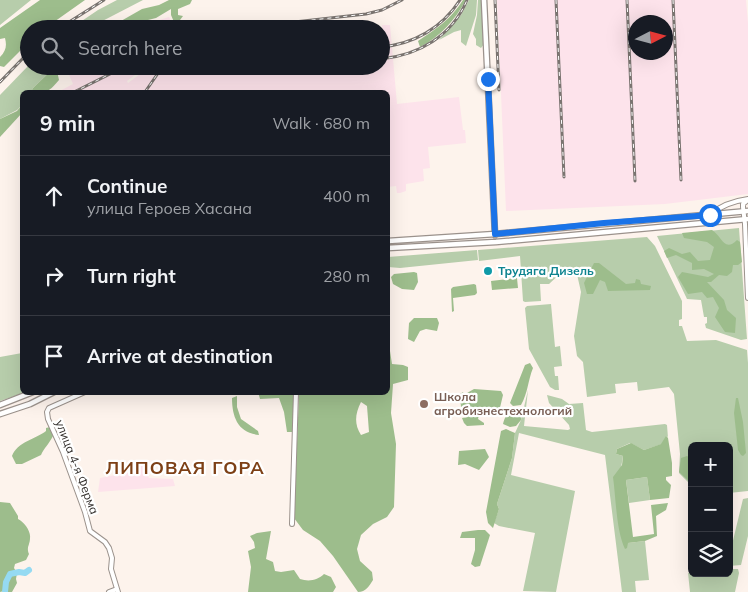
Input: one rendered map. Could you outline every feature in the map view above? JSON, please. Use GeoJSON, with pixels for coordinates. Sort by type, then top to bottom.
{"type":"FeatureCollection","features":[{"type":"Feature","properties":{"kind":"main road"},"geometry":{"type":"LineString","coordinates":[[484,0],[496,242]]}},
{"type":"Feature","properties":{"kind":"main road"},"geometry":{"type":"LineString","coordinates":[[390,241],[495,234],[746,212]]}},
{"type":"Feature","properties":{"kind":"main road"},"geometry":{"type":"LineString","coordinates":[[390,248],[496,242],[746,219]]}},
{"type":"Feature","properties":{"kind":"main road"},"geometry":{"type":"LineString","coordinates":[[0,404],[25,395]]}},
{"type":"Feature","properties":{"kind":"main road"},"geometry":{"type":"LineString","coordinates":[[0,414],[30,404],[48,395]]}},
{"type":"Feature","properties":{"kind":"street"},"geometry":{"type":"LineString","coordinates":[[748,199],[743,204],[746,212],[748,298]]}},
{"type":"Feature","properties":{"kind":"street"},"geometry":{"type":"LineString","coordinates":[[710,215],[734,200],[748,199]]}},
{"type":"Feature","properties":{"kind":"street","name":"улица 4-я Ферма"},"geometry":{"type":"LineString","coordinates":[[78,395],[49,408],[47,412],[48,419],[63,452],[90,531],[105,542],[109,548],[117,590]]}},
{"type":"Feature","properties":{"kind":"street"},"geometry":{"type":"LineString","coordinates":[[292,524],[296,395]]}},
{"type":"Feature","properties":{"kind":"street"},"geometry":{"type":"LineString","coordinates":[[110,592],[117,590]]}},
{"type":"Feature","properties":{"kind":"shaded area"},"geometry":{"type":"Polygon","coordinates":[[[497,0],[746,0],[748,23],[748,194],[665,204],[506,211],[497,0]]]}},
{"type":"Feature","properties":{"kind":"shaded area"},"geometry":{"type":"Polygon","coordinates":[[[169,17],[170,20],[160,20],[169,17]]]}},
{"type":"Feature","properties":{"kind":"shaded area"},"geometry":{"type":"Polygon","coordinates":[[[390,25],[397,104],[459,97],[466,143],[428,147],[430,168],[423,169],[424,181],[406,184],[406,191],[397,193],[396,186],[390,187],[390,90],[62,90],[73,84],[69,75],[135,75],[127,81],[128,83],[139,75],[390,75],[390,25]]]}},
{"type":"Feature","properties":{"kind":"shaded area"},"geometry":{"type":"Polygon","coordinates":[[[141,462],[149,478],[173,479],[175,486],[98,492],[100,478],[136,471],[141,462]]]}},
{"type":"Feature","properties":{"kind":"green space"},"geometry":{"type":"Polygon","coordinates":[[[0,0],[31,0],[0,25],[0,0]]]}},
{"type":"Feature","properties":{"kind":"green space"},"geometry":{"type":"Polygon","coordinates":[[[40,0],[85,0],[57,20],[20,20],[20,51],[4,67],[0,66],[0,57],[5,50],[6,44],[5,38],[0,39],[0,28],[40,0]]]}},
{"type":"Feature","properties":{"kind":"green space"},"geometry":{"type":"Polygon","coordinates":[[[117,0],[143,0],[104,20],[83,20],[117,0]]]}},
{"type":"Feature","properties":{"kind":"green space"},"geometry":{"type":"Polygon","coordinates":[[[169,0],[192,0],[190,4],[178,9],[178,15],[183,16],[180,20],[173,20],[171,9],[156,18],[148,20],[123,20],[142,9],[159,5],[169,0]]]}},
{"type":"Feature","properties":{"kind":"green space"},"geometry":{"type":"Polygon","coordinates":[[[463,0],[466,0],[446,27],[420,47],[418,41],[448,18],[463,0]]]}},
{"type":"Feature","properties":{"kind":"green space"},"geometry":{"type":"Polygon","coordinates":[[[469,0],[477,0],[476,15],[466,46],[461,42],[461,30],[439,40],[461,15],[469,0]]]}},
{"type":"Feature","properties":{"kind":"green space"},"geometry":{"type":"Polygon","coordinates":[[[478,0],[482,0],[484,44],[481,48],[476,45],[476,39],[473,34],[478,0]]]}},
{"type":"Feature","properties":{"kind":"green space"},"geometry":{"type":"Polygon","coordinates":[[[20,74],[47,75],[32,90],[20,90],[20,107],[0,119],[0,95],[20,74]]]}},
{"type":"Feature","properties":{"kind":"green space"},"geometry":{"type":"Polygon","coordinates":[[[47,75],[58,75],[59,80],[48,90],[32,90],[47,75]]]}},
{"type":"Feature","properties":{"kind":"green space"},"geometry":{"type":"Polygon","coordinates":[[[20,107],[20,115],[0,137],[0,119],[17,111],[20,107]]]}},
{"type":"Feature","properties":{"kind":"green space"},"geometry":{"type":"Polygon","coordinates":[[[739,228],[747,339],[741,340],[706,328],[707,317],[704,317],[701,300],[687,299],[657,236],[739,228]]]}},
{"type":"Feature","properties":{"kind":"green space"},"geometry":{"type":"Polygon","coordinates":[[[712,230],[726,244],[733,244],[737,240],[740,242],[742,262],[738,265],[733,265],[732,272],[727,276],[719,275],[711,282],[707,282],[724,300],[727,310],[736,318],[735,333],[725,332],[715,317],[719,308],[713,297],[707,298],[702,292],[688,294],[678,277],[682,272],[708,277],[714,274],[704,269],[692,270],[692,263],[676,255],[667,258],[664,251],[669,248],[682,254],[690,252],[698,261],[710,260],[714,247],[707,242],[684,238],[682,233],[712,230]]]}},
{"type":"Feature","properties":{"kind":"green space"},"geometry":{"type":"Polygon","coordinates":[[[647,237],[655,246],[682,301],[682,319],[679,320],[679,326],[682,326],[687,341],[716,340],[747,350],[748,491],[733,493],[733,442],[688,442],[688,482],[679,473],[680,454],[674,394],[669,387],[638,391],[637,382],[615,384],[616,393],[587,397],[583,362],[577,356],[574,336],[581,292],[576,270],[564,270],[549,284],[540,284],[541,301],[525,302],[523,301],[520,256],[479,261],[478,250],[647,237]]]}},
{"type":"Feature","properties":{"kind":"green space"},"geometry":{"type":"Polygon","coordinates":[[[477,250],[478,260],[400,268],[390,267],[390,257],[477,250]]]}},
{"type":"Feature","properties":{"kind":"green space"},"geometry":{"type":"Polygon","coordinates":[[[594,263],[599,263],[626,284],[635,283],[636,279],[640,280],[641,284],[651,286],[650,290],[608,291],[605,282],[600,280],[593,294],[587,294],[584,283],[594,263]]]}},
{"type":"Feature","properties":{"kind":"green space"},"geometry":{"type":"Polygon","coordinates":[[[417,273],[418,282],[414,290],[402,289],[393,284],[391,277],[394,274],[417,273]]]}},
{"type":"Feature","properties":{"kind":"green space"},"geometry":{"type":"Polygon","coordinates":[[[517,278],[518,288],[492,290],[491,281],[517,278]]]}},
{"type":"Feature","properties":{"kind":"green space"},"geometry":{"type":"Polygon","coordinates":[[[476,285],[477,293],[475,295],[453,298],[454,311],[452,312],[451,289],[453,287],[476,285]]]}},
{"type":"Feature","properties":{"kind":"green space"},"geometry":{"type":"Polygon","coordinates":[[[551,304],[555,347],[560,346],[562,366],[554,367],[555,376],[558,376],[559,390],[550,387],[529,349],[525,308],[527,306],[551,304]]]}},
{"type":"Feature","properties":{"kind":"green space"},"geometry":{"type":"Polygon","coordinates":[[[414,318],[437,318],[439,323],[437,331],[426,329],[420,331],[414,342],[408,339],[409,323],[414,318]]]}},
{"type":"Feature","properties":{"kind":"green space"},"geometry":{"type":"Polygon","coordinates":[[[390,351],[392,364],[408,367],[408,380],[393,384],[391,413],[396,444],[394,507],[387,517],[373,524],[361,535],[357,549],[360,561],[372,572],[373,580],[369,586],[365,590],[358,592],[333,556],[320,541],[303,530],[294,518],[299,395],[390,395],[390,351]],[[361,402],[357,411],[357,427],[361,435],[369,432],[367,406],[361,402]]]}},
{"type":"Feature","properties":{"kind":"green space"},"geometry":{"type":"Polygon","coordinates":[[[20,353],[20,394],[0,401],[0,357],[20,353]]]}},
{"type":"Feature","properties":{"kind":"green space"},"geometry":{"type":"Polygon","coordinates":[[[530,363],[533,368],[527,391],[521,405],[513,406],[510,403],[525,365],[530,363]]]}},
{"type":"Feature","properties":{"kind":"green space"},"geometry":{"type":"Polygon","coordinates":[[[474,389],[501,391],[503,395],[498,416],[479,416],[478,419],[484,425],[467,426],[462,418],[468,417],[467,407],[461,407],[460,394],[463,392],[465,397],[467,393],[474,389]]]}},
{"type":"Feature","properties":{"kind":"green space"},"geometry":{"type":"Polygon","coordinates":[[[528,390],[524,426],[570,429],[569,425],[549,403],[547,395],[562,399],[569,404],[583,403],[586,430],[592,432],[667,425],[668,438],[667,436],[662,444],[644,450],[630,443],[617,449],[616,454],[623,456],[621,468],[628,543],[645,541],[649,580],[635,581],[636,592],[622,592],[605,455],[519,433],[511,475],[575,491],[556,592],[523,591],[535,533],[499,526],[494,523],[499,509],[497,504],[512,458],[515,433],[521,420],[528,390]]]}},
{"type":"Feature","properties":{"kind":"green space"},"geometry":{"type":"Polygon","coordinates":[[[259,395],[294,395],[293,432],[287,432],[284,412],[279,398],[260,399],[259,395]]]}},
{"type":"Feature","properties":{"kind":"green space"},"geometry":{"type":"Polygon","coordinates":[[[237,396],[237,407],[241,419],[258,431],[259,435],[246,431],[235,418],[232,398],[237,396]]]}},
{"type":"Feature","properties":{"kind":"green space"},"geometry":{"type":"Polygon","coordinates":[[[736,398],[738,398],[743,422],[746,453],[743,456],[738,450],[734,413],[736,398]]]}},
{"type":"Feature","properties":{"kind":"green space"},"geometry":{"type":"Polygon","coordinates":[[[523,407],[521,420],[516,426],[510,427],[503,424],[510,412],[523,407]]]}},
{"type":"Feature","properties":{"kind":"green space"},"geometry":{"type":"Polygon","coordinates":[[[50,427],[53,436],[41,455],[22,464],[16,464],[12,456],[14,451],[50,427]]]}},
{"type":"Feature","properties":{"kind":"green space"},"geometry":{"type":"Polygon","coordinates":[[[506,429],[515,433],[512,458],[497,504],[499,509],[493,528],[488,523],[486,512],[501,431],[506,429]]]}},
{"type":"Feature","properties":{"kind":"green space"},"geometry":{"type":"Polygon","coordinates":[[[666,436],[668,438],[672,463],[672,476],[666,477],[666,480],[671,485],[669,498],[650,500],[647,477],[626,480],[633,537],[654,534],[651,505],[668,503],[666,510],[656,516],[657,536],[645,541],[628,543],[625,549],[618,523],[613,477],[622,465],[623,456],[616,454],[617,449],[631,443],[644,450],[661,444],[666,436]]]}},
{"type":"Feature","properties":{"kind":"green space"},"geometry":{"type":"Polygon","coordinates":[[[485,449],[489,457],[479,470],[465,464],[458,465],[459,451],[485,449]]]}},
{"type":"Feature","properties":{"kind":"green space"},"geometry":{"type":"Polygon","coordinates":[[[688,457],[688,480],[679,472],[681,458],[688,457]]]}},
{"type":"Feature","properties":{"kind":"green space"},"geometry":{"type":"Polygon","coordinates":[[[647,477],[650,500],[629,503],[626,480],[647,477]]]}},
{"type":"Feature","properties":{"kind":"green space"},"geometry":{"type":"Polygon","coordinates":[[[748,498],[748,536],[741,565],[733,566],[733,540],[743,499],[748,498]]]}},
{"type":"Feature","properties":{"kind":"green space"},"geometry":{"type":"Polygon","coordinates":[[[0,502],[10,503],[18,519],[27,527],[30,535],[29,554],[26,560],[15,564],[17,583],[12,592],[8,592],[7,585],[4,591],[0,592],[0,502]]]}},
{"type":"Feature","properties":{"kind":"green space"},"geometry":{"type":"Polygon","coordinates":[[[485,530],[490,535],[480,566],[475,567],[471,564],[475,550],[475,538],[460,538],[462,532],[485,530]]]}},
{"type":"Feature","properties":{"kind":"green space"},"geometry":{"type":"Polygon","coordinates":[[[271,531],[266,559],[273,562],[275,571],[294,570],[300,579],[307,580],[316,579],[324,574],[331,577],[336,587],[333,592],[248,592],[251,567],[248,551],[255,548],[250,536],[271,531]]]}},
{"type":"Feature","properties":{"kind":"green space"},"geometry":{"type":"Polygon","coordinates":[[[733,569],[738,569],[739,573],[735,592],[690,592],[688,577],[733,577],[733,569]]]}},
{"type":"Feature","properties":{"kind":"waterway"},"geometry":{"type":"LineString","coordinates":[[5,592],[6,582],[10,574],[25,573],[29,570]]}},
{"type":"Feature","properties":{"kind":"railway"},"geometry":{"type":"LineString","coordinates":[[72,20],[104,0]]}},
{"type":"Feature","properties":{"kind":"railway"},"geometry":{"type":"LineString","coordinates":[[312,20],[366,14],[382,10],[402,0]]}},
{"type":"Feature","properties":{"kind":"railway"},"geometry":{"type":"LineString","coordinates":[[390,46],[405,42],[426,33],[445,19],[460,0]]}},
{"type":"Feature","properties":{"kind":"railway"},"geometry":{"type":"LineString","coordinates":[[390,58],[408,53],[433,42],[453,24],[467,0]]}},
{"type":"Feature","properties":{"kind":"railway"},"geometry":{"type":"LineString","coordinates":[[495,0],[499,90]]}},
{"type":"Feature","properties":{"kind":"railway"},"geometry":{"type":"LineString","coordinates":[[556,0],[564,177]]}},
{"type":"Feature","properties":{"kind":"railway"},"geometry":{"type":"LineString","coordinates":[[627,0],[635,181]]}},
{"type":"Feature","properties":{"kind":"railway"},"geometry":{"type":"LineString","coordinates":[[673,0],[681,180]]}},
{"type":"Feature","properties":{"kind":"railway"},"geometry":{"type":"LineString","coordinates":[[0,82],[20,61]]}},
{"type":"Feature","properties":{"kind":"railway"},"geometry":{"type":"LineString","coordinates":[[78,90],[108,75]]}},
{"type":"Feature","properties":{"kind":"railway"},"geometry":{"type":"LineString","coordinates":[[146,90],[157,75]]}},
{"type":"Feature","properties":{"kind":"place","name":"Трудяга Дизель"},"geometry":{"type":"Point","coordinates":[488,271]}},
{"type":"Feature","properties":{"kind":"place","name":"Школа агробизнестехнологий"},"geometry":{"type":"Point","coordinates":[424,404]}},
{"type":"Feature","properties":{"kind":"district","name":"ЛИПОВАЯ ГОРА"},"geometry":{"type":"Point","coordinates":[185,468]}},
{"type":"Feature","properties":{"kind":"route"},"geometry":{"type":"LineString","coordinates":[[488,79],[495,234],[710,215]]}}]}
